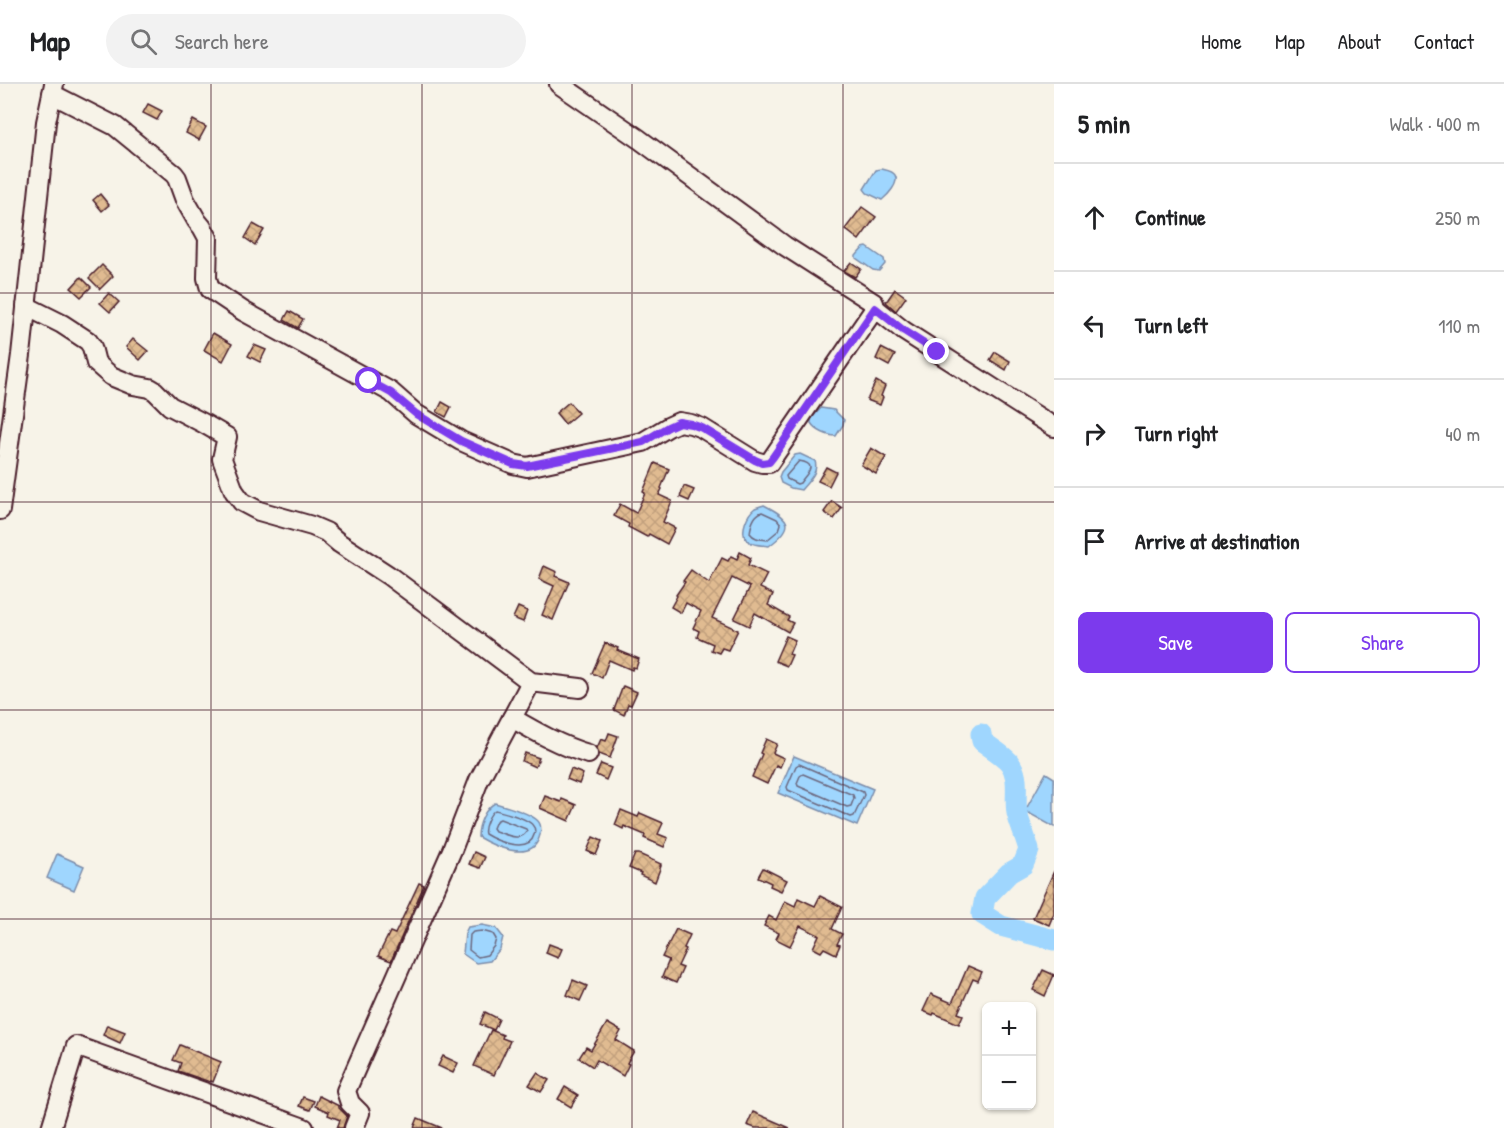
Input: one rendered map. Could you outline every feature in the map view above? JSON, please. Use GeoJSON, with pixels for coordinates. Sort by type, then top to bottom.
{"type":"FeatureCollection","features":[{"type":"Feature","properties":{"kind":"street"},"geometry":{"type":"LineString","coordinates":[[559,84],[639,139],[785,246],[870,299],[875,308],[904,331],[1054,428]]}},
{"type":"Feature","properties":{"kind":"street"},"geometry":{"type":"LineString","coordinates":[[0,510],[21,355],[46,122],[53,89],[115,126],[174,174],[184,200],[208,238],[207,278],[210,289],[243,311],[384,388],[416,414],[461,441],[513,464],[527,466],[643,442],[679,422],[702,428],[755,460],[762,463],[769,462],[875,308]]}},
{"type":"Feature","properties":{"kind":"street"},"geometry":{"type":"LineString","coordinates":[[26,306],[62,324],[88,341],[96,363],[111,376],[133,385],[150,388],[170,406],[226,437],[222,459],[234,491],[242,502],[258,511],[326,532],[388,575],[531,682],[580,688]]}},
{"type":"Feature","properties":{"kind":"street"},"geometry":{"type":"LineString","coordinates":[[354,1128],[360,1113],[350,1103],[346,1091],[453,850],[478,780],[531,682]]}},
{"type":"Feature","properties":{"kind":"street"},"geometry":{"type":"LineString","coordinates":[[512,718],[573,750],[588,754]]}},
{"type":"Feature","properties":{"kind":"street"},"geometry":{"type":"LineString","coordinates":[[51,1128],[76,1046],[304,1128]]}},
{"type":"Feature","properties":{"kind":"water"},"geometry":{"type":"Polygon","coordinates":[[[882,169],[893,173],[896,182],[882,200],[867,193],[864,189],[876,170],[882,169]]]}},
{"type":"Feature","properties":{"kind":"water"},"geometry":{"type":"Polygon","coordinates":[[[867,247],[884,259],[885,264],[879,271],[873,270],[856,258],[863,248],[867,247]]]}},
{"type":"Feature","properties":{"kind":"water"},"geometry":{"type":"Polygon","coordinates":[[[821,408],[834,410],[844,420],[836,436],[822,432],[811,423],[811,419],[821,408]]]}},
{"type":"Feature","properties":{"kind":"water"},"geometry":{"type":"Polygon","coordinates":[[[800,454],[815,461],[816,465],[812,477],[801,490],[781,483],[779,477],[795,455],[800,454]]]}},
{"type":"Feature","properties":{"kind":"water"},"geometry":{"type":"Polygon","coordinates":[[[764,505],[780,514],[787,523],[783,533],[769,546],[751,542],[744,536],[745,523],[749,514],[755,508],[764,505]]]}},
{"type":"Feature","properties":{"kind":"water"},"geometry":{"type":"Polygon","coordinates":[[[794,756],[873,789],[857,826],[778,793],[794,756]]]}},
{"type":"Feature","properties":{"kind":"water"},"geometry":{"type":"Polygon","coordinates":[[[1046,773],[1054,778],[1054,827],[1025,811],[1046,773]]]}},
{"type":"Feature","properties":{"kind":"water"},"geometry":{"type":"Polygon","coordinates":[[[495,803],[524,813],[538,821],[541,831],[535,846],[528,850],[511,850],[478,837],[482,818],[495,803]]]}},
{"type":"Feature","properties":{"kind":"water"},"geometry":{"type":"Polygon","coordinates":[[[57,854],[84,866],[74,890],[47,878],[57,854]]]}},
{"type":"Feature","properties":{"kind":"water"},"geometry":{"type":"Polygon","coordinates":[[[482,925],[496,928],[503,937],[500,949],[490,961],[476,963],[463,954],[465,933],[468,927],[482,925]]]}},
{"type":"Feature","properties":{"kind":"building"},"geometry":{"type":"Polygon","coordinates":[[[148,104],[162,111],[157,120],[143,113],[148,104]]]}},
{"type":"Feature","properties":{"kind":"building"},"geometry":{"type":"Polygon","coordinates":[[[193,120],[206,127],[199,140],[186,133],[193,120]]]}},
{"type":"Feature","properties":{"kind":"building"},"geometry":{"type":"Polygon","coordinates":[[[100,194],[109,205],[102,211],[93,200],[100,194]]]}},
{"type":"Feature","properties":{"kind":"building"},"geometry":{"type":"Polygon","coordinates":[[[862,207],[876,217],[859,240],[845,229],[862,207]]]}},
{"type":"Feature","properties":{"kind":"building"},"geometry":{"type":"Polygon","coordinates":[[[253,224],[264,230],[255,245],[245,238],[253,224]]]}},
{"type":"Feature","properties":{"kind":"building"},"geometry":{"type":"Polygon","coordinates":[[[851,262],[861,269],[855,277],[844,271],[851,262]]]}},
{"type":"Feature","properties":{"kind":"building"},"geometry":{"type":"Polygon","coordinates":[[[102,265],[113,276],[100,289],[89,278],[102,265]]]}},
{"type":"Feature","properties":{"kind":"building"},"geometry":{"type":"Polygon","coordinates":[[[81,277],[91,287],[81,297],[71,288],[81,277]]]}},
{"type":"Feature","properties":{"kind":"building"},"geometry":{"type":"Polygon","coordinates":[[[895,289],[906,297],[896,311],[886,302],[895,289]]]}},
{"type":"Feature","properties":{"kind":"building"},"geometry":{"type":"Polygon","coordinates":[[[109,293],[119,302],[110,312],[100,303],[109,293]]]}},
{"type":"Feature","properties":{"kind":"building"},"geometry":{"type":"Polygon","coordinates":[[[289,311],[303,319],[298,328],[284,320],[289,311]]]}},
{"type":"Feature","properties":{"kind":"building"},"geometry":{"type":"Polygon","coordinates":[[[213,333],[232,344],[223,361],[204,350],[213,333]]]}},
{"type":"Feature","properties":{"kind":"building"},"geometry":{"type":"Polygon","coordinates":[[[133,339],[148,351],[140,360],[126,347],[133,339]]]}},
{"type":"Feature","properties":{"kind":"building"},"geometry":{"type":"Polygon","coordinates":[[[254,345],[266,350],[260,362],[248,356],[254,345]]]}},
{"type":"Feature","properties":{"kind":"building"},"geometry":{"type":"Polygon","coordinates":[[[881,348],[895,355],[889,366],[876,359],[881,348]]]}},
{"type":"Feature","properties":{"kind":"building"},"geometry":{"type":"Polygon","coordinates":[[[995,352],[1010,361],[1006,370],[990,360],[995,352]]]}},
{"type":"Feature","properties":{"kind":"building"},"geometry":{"type":"Polygon","coordinates":[[[876,381],[885,386],[880,405],[867,400],[876,381]]]}},
{"type":"Feature","properties":{"kind":"building"},"geometry":{"type":"Polygon","coordinates":[[[442,402],[451,407],[446,417],[437,412],[442,402]]]}},
{"type":"Feature","properties":{"kind":"building"},"geometry":{"type":"Polygon","coordinates":[[[569,402],[578,413],[565,424],[556,413],[569,402]]]}},
{"type":"Feature","properties":{"kind":"building"},"geometry":{"type":"Polygon","coordinates":[[[871,448],[886,457],[876,474],[861,465],[871,448]]]}},
{"type":"Feature","properties":{"kind":"building"},"geometry":{"type":"Polygon","coordinates":[[[655,463],[669,469],[659,495],[672,501],[663,522],[675,528],[667,544],[649,534],[647,537],[628,527],[629,524],[614,516],[620,504],[636,513],[655,463]]]}},
{"type":"Feature","properties":{"kind":"building"},"geometry":{"type":"Polygon","coordinates":[[[826,467],[836,472],[829,486],[818,481],[826,467]]]}},
{"type":"Feature","properties":{"kind":"building"},"geometry":{"type":"Polygon","coordinates":[[[684,486],[694,490],[689,501],[680,497],[684,486]]]}},
{"type":"Feature","properties":{"kind":"building"},"geometry":{"type":"Polygon","coordinates":[[[832,501],[842,508],[834,519],[824,512],[832,501]]]}},
{"type":"Feature","properties":{"kind":"building"},"geometry":{"type":"Polygon","coordinates":[[[740,552],[751,558],[748,565],[767,574],[760,588],[773,594],[768,605],[789,617],[787,620],[793,623],[788,632],[755,613],[749,626],[734,619],[750,587],[732,578],[712,618],[738,630],[728,650],[722,648],[719,653],[711,650],[713,644],[697,637],[699,631],[693,628],[701,611],[686,603],[681,613],[671,607],[685,582],[683,581],[691,570],[709,583],[722,558],[728,561],[731,556],[737,559],[740,552]]]}},
{"type":"Feature","properties":{"kind":"building"},"geometry":{"type":"Polygon","coordinates":[[[544,566],[557,572],[555,576],[569,582],[553,620],[542,615],[554,586],[539,579],[544,566]]]}},
{"type":"Feature","properties":{"kind":"building"},"geometry":{"type":"Polygon","coordinates":[[[518,607],[527,611],[523,622],[513,618],[518,607]]]}},
{"type":"Feature","properties":{"kind":"building"},"geometry":{"type":"Polygon","coordinates":[[[786,636],[795,640],[787,666],[775,661],[786,636]]]}},
{"type":"Feature","properties":{"kind":"building"},"geometry":{"type":"Polygon","coordinates":[[[605,643],[639,659],[636,668],[633,667],[632,670],[609,660],[602,678],[592,673],[605,643]]]}},
{"type":"Feature","properties":{"kind":"building"},"geometry":{"type":"Polygon","coordinates":[[[623,686],[637,692],[631,705],[628,704],[624,715],[614,710],[623,686]]]}},
{"type":"Feature","properties":{"kind":"building"},"geometry":{"type":"Polygon","coordinates":[[[609,733],[618,736],[610,758],[599,754],[597,748],[601,739],[606,741],[609,733]]]}},
{"type":"Feature","properties":{"kind":"building"},"geometry":{"type":"Polygon","coordinates":[[[766,739],[777,744],[773,753],[784,758],[780,767],[776,765],[767,784],[752,777],[766,739]]]}},
{"type":"Feature","properties":{"kind":"building"},"geometry":{"type":"Polygon","coordinates":[[[525,753],[539,758],[535,767],[522,761],[525,753]]]}},
{"type":"Feature","properties":{"kind":"building"},"geometry":{"type":"Polygon","coordinates":[[[601,764],[611,768],[606,780],[596,775],[601,764]]]}},
{"type":"Feature","properties":{"kind":"building"},"geometry":{"type":"Polygon","coordinates":[[[571,769],[583,774],[579,784],[567,779],[571,769]]]}},
{"type":"Feature","properties":{"kind":"building"},"geometry":{"type":"Polygon","coordinates":[[[545,796],[561,802],[562,799],[576,805],[569,821],[540,808],[545,796]]]}},
{"type":"Feature","properties":{"kind":"building"},"geometry":{"type":"Polygon","coordinates":[[[621,810],[638,817],[640,813],[663,823],[658,834],[668,838],[664,847],[644,838],[645,835],[624,826],[623,829],[615,825],[621,810]]]}},
{"type":"Feature","properties":{"kind":"building"},"geometry":{"type":"Polygon","coordinates":[[[593,837],[602,841],[596,855],[587,851],[593,837]]]}},
{"type":"Feature","properties":{"kind":"building"},"geometry":{"type":"Polygon","coordinates":[[[474,852],[485,857],[480,868],[469,864],[474,852]]]}},
{"type":"Feature","properties":{"kind":"building"},"geometry":{"type":"Polygon","coordinates":[[[635,854],[661,864],[655,882],[629,868],[635,854]]]}},
{"type":"Feature","properties":{"kind":"building"},"geometry":{"type":"Polygon","coordinates":[[[763,868],[787,880],[781,891],[758,877],[763,868]]]}},
{"type":"Feature","properties":{"kind":"building"},"geometry":{"type":"Polygon","coordinates":[[[1054,871],[1054,913],[1049,925],[1033,918],[1054,871]]]}},
{"type":"Feature","properties":{"kind":"building"},"geometry":{"type":"Polygon","coordinates":[[[419,883],[424,885],[391,961],[378,956],[390,932],[395,934],[419,883]]]}},
{"type":"Feature","properties":{"kind":"building"},"geometry":{"type":"Polygon","coordinates":[[[820,896],[842,907],[832,929],[842,934],[837,944],[840,945],[836,954],[824,948],[821,952],[813,948],[819,935],[800,926],[790,946],[776,939],[779,933],[764,926],[769,916],[776,920],[785,901],[795,906],[798,898],[815,906],[820,896]]]}},
{"type":"Feature","properties":{"kind":"building"},"geometry":{"type":"Polygon","coordinates":[[[676,929],[690,935],[678,966],[683,968],[676,983],[662,977],[669,960],[662,957],[676,929]]]}},
{"type":"Feature","properties":{"kind":"building"},"geometry":{"type":"Polygon","coordinates":[[[549,944],[562,949],[558,958],[546,953],[549,944]]]}},
{"type":"Feature","properties":{"kind":"building"},"geometry":{"type":"Polygon","coordinates":[[[968,966],[982,972],[978,981],[973,979],[958,1013],[963,1015],[959,1024],[934,1013],[933,1015],[923,1011],[931,994],[952,1003],[968,966]]]}},
{"type":"Feature","properties":{"kind":"building"},"geometry":{"type":"Polygon","coordinates":[[[1043,970],[1054,975],[1045,996],[1033,990],[1043,970]]]}},
{"type":"Feature","properties":{"kind":"building"},"geometry":{"type":"Polygon","coordinates":[[[573,980],[587,986],[580,1001],[567,995],[573,980]]]}},
{"type":"Feature","properties":{"kind":"building"},"geometry":{"type":"Polygon","coordinates":[[[485,1012],[499,1019],[494,1030],[480,1024],[485,1012]]]}},
{"type":"Feature","properties":{"kind":"building"},"geometry":{"type":"Polygon","coordinates":[[[607,1023],[621,1031],[616,1040],[634,1051],[623,1076],[597,1060],[593,1067],[579,1058],[586,1047],[591,1050],[607,1023]]]}},
{"type":"Feature","properties":{"kind":"building"},"geometry":{"type":"Polygon","coordinates":[[[107,1025],[125,1032],[120,1043],[103,1035],[107,1025]]]}},
{"type":"Feature","properties":{"kind":"building"},"geometry":{"type":"Polygon","coordinates":[[[491,1030],[510,1041],[494,1075],[474,1066],[491,1030]]]}},
{"type":"Feature","properties":{"kind":"building"},"geometry":{"type":"Polygon","coordinates":[[[180,1045],[221,1062],[213,1082],[178,1071],[181,1063],[173,1060],[180,1045]]]}},
{"type":"Feature","properties":{"kind":"building"},"geometry":{"type":"Polygon","coordinates":[[[443,1056],[458,1063],[453,1073],[438,1066],[443,1056]]]}},
{"type":"Feature","properties":{"kind":"building"},"geometry":{"type":"Polygon","coordinates":[[[537,1073],[549,1080],[541,1092],[529,1085],[537,1073]]]}},
{"type":"Feature","properties":{"kind":"building"},"geometry":{"type":"Polygon","coordinates":[[[565,1087],[578,1095],[571,1107],[558,1099],[565,1087]]]}},
{"type":"Feature","properties":{"kind":"building"},"geometry":{"type":"Polygon","coordinates":[[[319,1096],[339,1106],[347,1116],[343,1128],[337,1128],[340,1120],[315,1106],[319,1096]]]}},
{"type":"Feature","properties":{"kind":"building"},"geometry":{"type":"Polygon","coordinates":[[[303,1097],[314,1101],[310,1110],[299,1106],[303,1097]]]}},
{"type":"Feature","properties":{"kind":"building"},"geometry":{"type":"Polygon","coordinates":[[[753,1112],[790,1128],[755,1128],[747,1125],[753,1112]]]}},
{"type":"Feature","properties":{"kind":"building"},"geometry":{"type":"Polygon","coordinates":[[[418,1118],[442,1128],[414,1128],[418,1118]]]}},
{"type":"Feature","properties":{"kind":"waterway"},"geometry":{"type":"LineString","coordinates":[[981,734],[982,741],[1003,756],[1013,768],[1016,780],[1017,813],[1029,850],[1023,865],[1009,873],[985,898],[982,914],[1001,926],[1054,940]]}},
{"type":"Feature","properties":{"kind":"route"},"geometry":{"type":"LineString","coordinates":[[369,381],[391,393],[416,414],[461,441],[513,464],[527,466],[643,442],[679,422],[702,428],[762,463],[769,462],[773,457],[875,308],[904,331],[937,352]]}}]}
